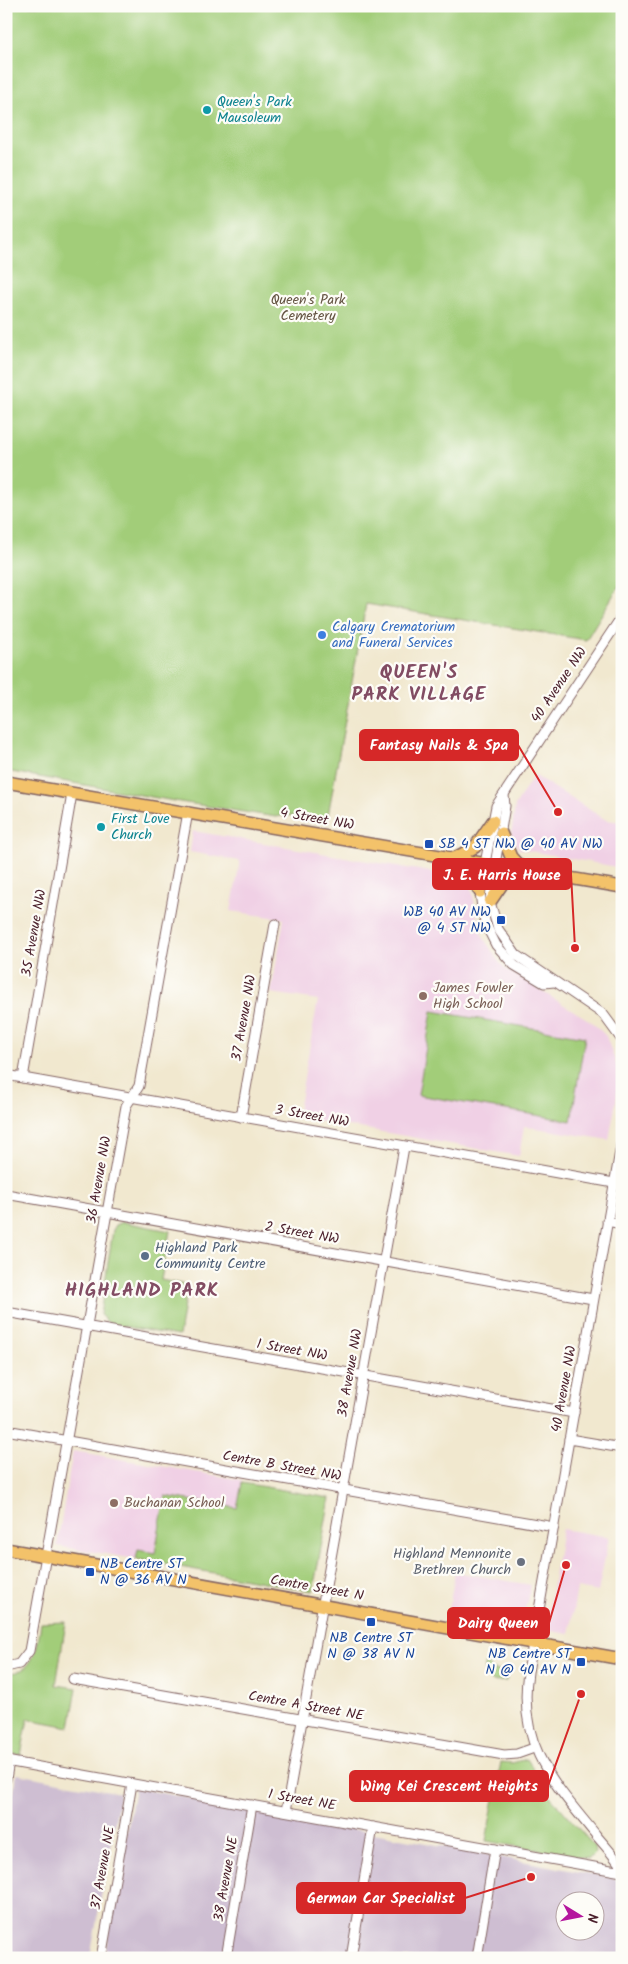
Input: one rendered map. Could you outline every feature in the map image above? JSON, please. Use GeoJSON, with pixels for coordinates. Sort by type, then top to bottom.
{"type":"FeatureCollection","features":[{"type":"Feature","properties":{"kind":"main road","name":"4 Street NW"},"geometry":{"type":"LineString","coordinates":[[6,782],[622,887]]}},
{"type":"Feature","properties":{"kind":"main road"},"geometry":{"type":"LineString","coordinates":[[480,892],[473,878],[455,858],[475,847],[493,821]]}},
{"type":"Feature","properties":{"kind":"main road"},"geometry":{"type":"LineString","coordinates":[[490,902],[505,880],[522,869],[511,857],[501,833]]}},
{"type":"Feature","properties":{"kind":"main road","name":"Centre Street N"},"geometry":{"type":"LineString","coordinates":[[6,1548],[622,1659]]}},
{"type":"Feature","properties":{"kind":"street","name":"40 Avenue NW"},"geometry":{"type":"LineString","coordinates":[[622,616],[496,806],[490,864],[490,902],[498,929],[509,947],[523,960],[548,975],[554,982],[596,1008],[608,1020],[622,1040]]}},
{"type":"Feature","properties":{"kind":"street","name":"35 Avenue NW"},"geometry":{"type":"LineString","coordinates":[[23,1078],[72,794]]}},
{"type":"Feature","properties":{"kind":"street","name":"40 Avenue NW"},"geometry":{"type":"LineString","coordinates":[[504,796],[505,806],[501,833],[480,892],[486,926],[502,953],[514,965],[544,983],[554,982]]}},
{"type":"Feature","properties":{"kind":"street","name":"36 Avenue NW"},"geometry":{"type":"LineString","coordinates":[[6,1667],[19,1664],[29,1651],[126,1106],[139,1086],[188,812]]}},
{"type":"Feature","properties":{"kind":"street","name":"37 Avenue NW"},"geometry":{"type":"LineString","coordinates":[[241,1117],[274,924]]}},
{"type":"Feature","properties":{"kind":"street","name":"3 Street NW"},"geometry":{"type":"LineString","coordinates":[[6,1075],[614,1184]]}},
{"type":"Feature","properties":{"kind":"street","name":"40 Avenue NW"},"geometry":{"type":"LineString","coordinates":[[622,1140],[533,1642],[525,1701],[534,1748],[540,1762],[558,1788],[622,1868]]}},
{"type":"Feature","properties":{"kind":"street","name":"38 Avenue NW"},"geometry":{"type":"LineString","coordinates":[[324,1605],[404,1147]]}},
{"type":"Feature","properties":{"kind":"street","name":"2 Street NW"},"geometry":{"type":"LineString","coordinates":[[6,1194],[593,1299]]}},
{"type":"Feature","properties":{"kind":"street"},"geometry":{"type":"LineString","coordinates":[[607,1221],[622,1224]]}},
{"type":"Feature","properties":{"kind":"street","name":"1 Street NW"},"geometry":{"type":"LineString","coordinates":[[6,1312],[574,1413]]}},
{"type":"Feature","properties":{"kind":"street","name":"Centre B Street NW"},"geometry":{"type":"LineString","coordinates":[[6,1430],[554,1527]]}},
{"type":"Feature","properties":{"kind":"street"},"geometry":{"type":"LineString","coordinates":[[569,1439],[622,1448]]}},
{"type":"Feature","properties":{"kind":"street"},"geometry":{"type":"LineString","coordinates":[[286,1811],[324,1605]]}},
{"type":"Feature","properties":{"kind":"street","name":"Centre A Street NE"},"geometry":{"type":"LineString","coordinates":[[73,1679],[504,1755],[517,1754],[534,1748]]}},
{"type":"Feature","properties":{"kind":"street"},"geometry":{"type":"LineString","coordinates":[[6,1779],[8,1761]]}},
{"type":"Feature","properties":{"kind":"street","name":"1 Street NE"},"geometry":{"type":"LineString","coordinates":[[8,1761],[622,1872]]}},
{"type":"Feature","properties":{"kind":"street","name":"37 Avenue NE"},"geometry":{"type":"LineString","coordinates":[[101,1958],[132,1784]]}},
{"type":"Feature","properties":{"kind":"street","name":"38 Avenue NE"},"geometry":{"type":"LineString","coordinates":[[226,1958],[252,1805]]}},
{"type":"Feature","properties":{"kind":"street"},"geometry":{"type":"LineString","coordinates":[[351,1958],[373,1827]]}},
{"type":"Feature","properties":{"kind":"street"},"geometry":{"type":"LineString","coordinates":[[477,1958],[496,1850]]}},
{"type":"Feature","properties":{"kind":"shaded area"},"geometry":{"type":"Polygon","coordinates":[[[534,775],[606,820],[622,822],[622,868],[519,849],[511,837],[515,806],[534,775]]]}},
{"type":"Feature","properties":{"kind":"shaded area","name":"James Fowler High School"},"geometry":{"type":"Polygon","coordinates":[[[193,831],[465,878],[472,890],[482,935],[499,962],[507,970],[592,1022],[606,1036],[618,1069],[618,1090],[609,1140],[524,1126],[519,1156],[297,1117],[318,1000],[271,993],[284,919],[231,911],[240,861],[190,852],[193,831]]]}},
{"type":"Feature","properties":{"kind":"shaded area","name":"Buchanan School"},"geometry":{"type":"Polygon","coordinates":[[[73,1451],[242,1480],[237,1508],[155,1553],[138,1550],[136,1559],[57,1546],[73,1451]]]}},
{"type":"Feature","properties":{"kind":"shaded area"},"geometry":{"type":"Polygon","coordinates":[[[562,1529],[609,1537],[598,1592],[577,1588],[569,1634],[545,1630],[562,1529]]]}},
{"type":"Feature","properties":{"kind":"shaded area"},"geometry":{"type":"Polygon","coordinates":[[[455,1572],[531,1585],[521,1627],[448,1616],[455,1572]]]}},
{"type":"Feature","properties":{"kind":"shaded area"},"geometry":{"type":"Polygon","coordinates":[[[17,1774],[120,1793],[90,1958],[6,1957],[6,1833],[17,1774]]]}},
{"type":"Feature","properties":{"kind":"shaded area"},"geometry":{"type":"Polygon","coordinates":[[[135,1788],[622,1880],[622,1958],[104,1958],[135,1788]]]}},
{"type":"Feature","properties":{"kind":"green space","name":"Queen's Park Cemetery"},"geometry":{"type":"Polygon","coordinates":[[[6,6],[622,6],[622,581],[586,640],[366,604],[327,821],[286,815],[276,817],[6,771],[6,6]]]}},
{"type":"Feature","properties":{"kind":"green space"},"geometry":{"type":"Polygon","coordinates":[[[432,1011],[585,1037],[571,1121],[418,1095],[432,1011]]]}},
{"type":"Feature","properties":{"kind":"green space"},"geometry":{"type":"Polygon","coordinates":[[[123,1222],[170,1231],[161,1280],[187,1285],[179,1336],[110,1324],[100,1315],[113,1230],[116,1225],[123,1222]]]}},
{"type":"Feature","properties":{"kind":"green space"},"geometry":{"type":"Polygon","coordinates":[[[242,1483],[330,1498],[313,1591],[136,1559],[138,1550],[155,1553],[165,1496],[237,1508],[242,1483]]]}},
{"type":"Feature","properties":{"kind":"green space"},"geometry":{"type":"Polygon","coordinates":[[[66,1622],[56,1685],[77,1688],[70,1727],[28,1719],[21,1755],[6,1753],[6,1673],[16,1672],[29,1664],[36,1649],[41,1623],[66,1622]]]}},
{"type":"Feature","properties":{"kind":"green space"},"geometry":{"type":"Polygon","coordinates":[[[486,1662],[496,1671],[510,1670],[506,1681],[493,1682],[485,1671],[486,1662]]]}},
{"type":"Feature","properties":{"kind":"green space"},"geometry":{"type":"Polygon","coordinates":[[[527,1759],[550,1796],[594,1846],[595,1853],[589,1859],[486,1841],[501,1762],[512,1763],[527,1759]]]}},
{"type":"Feature","properties":{"kind":"place","name":"Queen's Park Mausoleum"},"geometry":{"type":"Point","coordinates":[207,110]}},
{"type":"Feature","properties":{"kind":"place","name":"Calgary Crematorium and Funeral Services"},"geometry":{"type":"Point","coordinates":[322,635]}},
{"type":"Feature","properties":{"kind":"place","name":"Fantasy Nails & Spa"},"geometry":{"type":"Point","coordinates":[558,812]}},
{"type":"Feature","properties":{"kind":"place","name":"First Love Church"},"geometry":{"type":"Point","coordinates":[101,827]}},
{"type":"Feature","properties":{"kind":"place","name":"SB 4 ST NW @ 40 AV NW"},"geometry":{"type":"Point","coordinates":[429,844]}},
{"type":"Feature","properties":{"kind":"place","name":"WB 40 AV NW @ 4 ST NW"},"geometry":{"type":"Point","coordinates":[501,920]}},
{"type":"Feature","properties":{"kind":"place","name":"J. E. Harris House"},"geometry":{"type":"Point","coordinates":[575,948]}},
{"type":"Feature","properties":{"kind":"place","name":"James Fowler High School"},"geometry":{"type":"Point","coordinates":[423,996]}},
{"type":"Feature","properties":{"kind":"place","name":"Highland Park Community Centre"},"geometry":{"type":"Point","coordinates":[145,1256]}},
{"type":"Feature","properties":{"kind":"place","name":"Buchanan School"},"geometry":{"type":"Point","coordinates":[114,1503]}},
{"type":"Feature","properties":{"kind":"place","name":"Highland Mennonite Brethren Church"},"geometry":{"type":"Point","coordinates":[521,1562]}},
{"type":"Feature","properties":{"kind":"place","name":"Dairy Queen"},"geometry":{"type":"Point","coordinates":[566,1565]}},
{"type":"Feature","properties":{"kind":"place","name":"NB Centre ST N @ 36 AV N"},"geometry":{"type":"Point","coordinates":[90,1572]}},
{"type":"Feature","properties":{"kind":"place","name":"NB Centre ST N @ 38 AV N"},"geometry":{"type":"Point","coordinates":[371,1622]}},
{"type":"Feature","properties":{"kind":"place","name":"NB Centre ST N @ 40 AV N"},"geometry":{"type":"Point","coordinates":[581,1662]}},
{"type":"Feature","properties":{"kind":"place","name":"Wing Kei Crescent Heights"},"geometry":{"type":"Point","coordinates":[581,1694]}},
{"type":"Feature","properties":{"kind":"place","name":"German Car Specialist"},"geometry":{"type":"Point","coordinates":[531,1877]}},
{"type":"Feature","properties":{"kind":"district","name":"QUEEN'S PARK VILLAGE"},"geometry":{"type":"Point","coordinates":[419,684]}},
{"type":"Feature","properties":{"kind":"district","name":"HIGHLAND PARK"},"geometry":{"type":"Point","coordinates":[142,1291]}}]}
